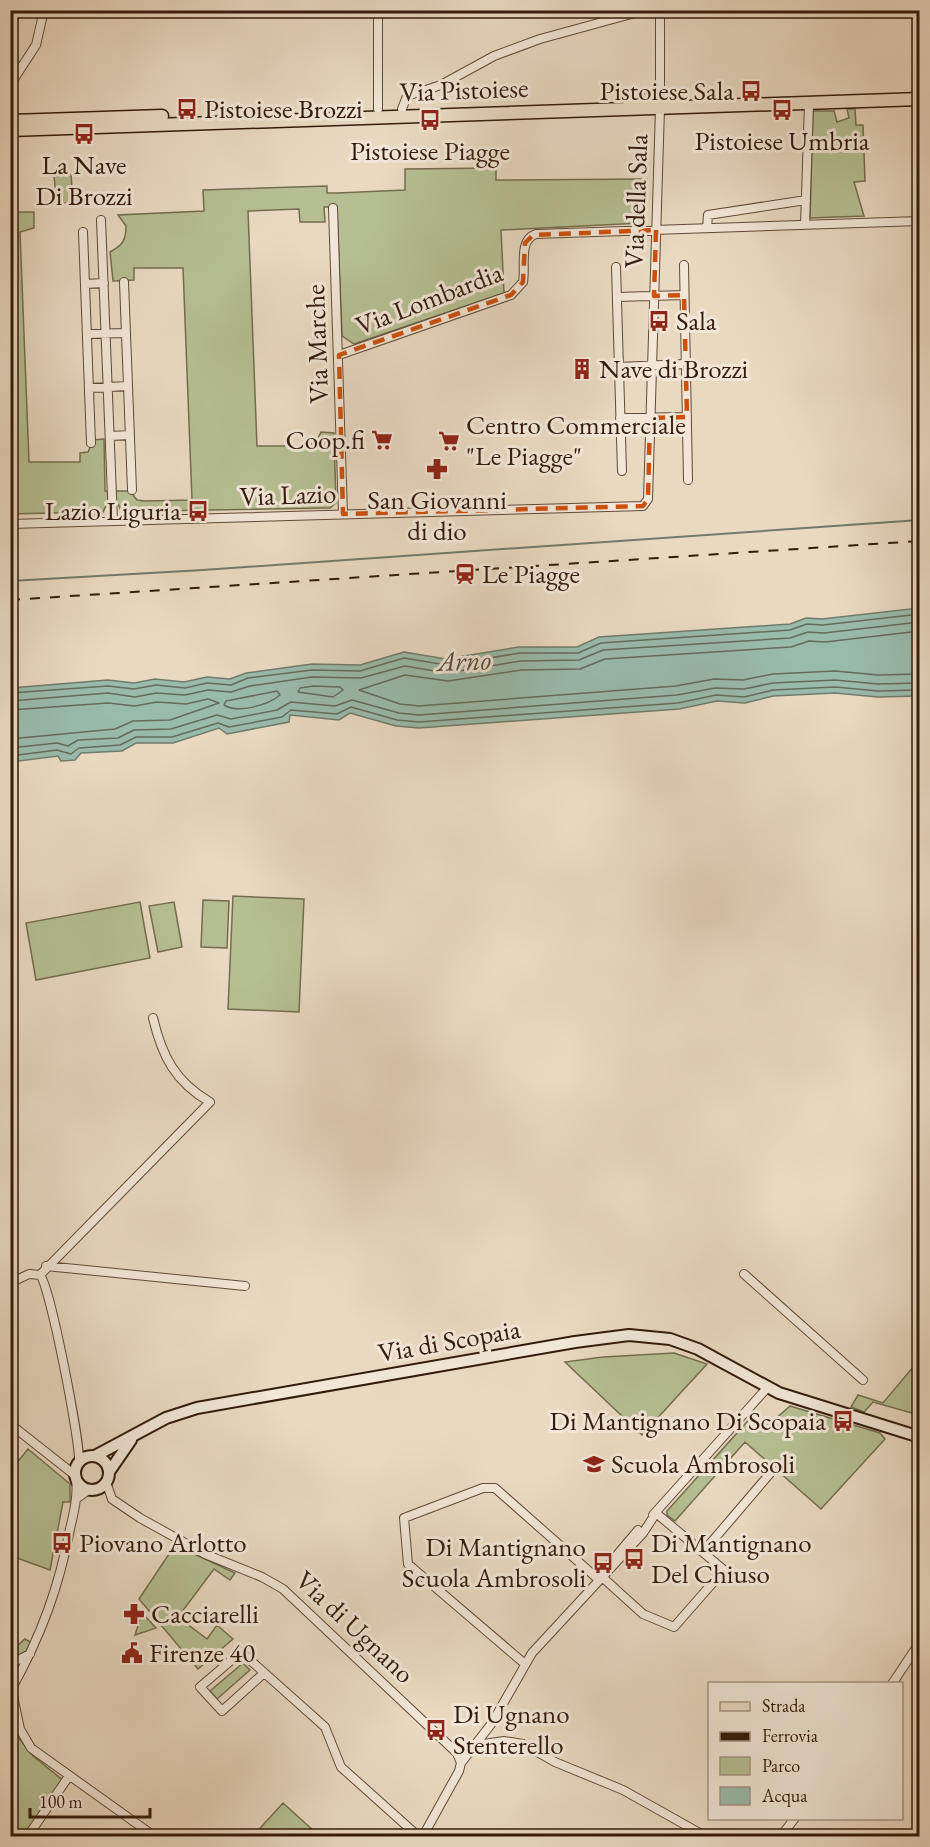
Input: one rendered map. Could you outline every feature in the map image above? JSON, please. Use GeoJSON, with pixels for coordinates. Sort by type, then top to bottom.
{"type":"FeatureCollection","features":[{"type":"Feature","properties":{"kind":"main road","name":"Via Pistoiese"},"geometry":{"type":"LineString","coordinates":[[10,130],[920,92]]}},
{"type":"Feature","properties":{"kind":"main road","name":"Via Pistoiese"},"geometry":{"type":"LineString","coordinates":[[10,121],[378,109],[809,103],[920,99]]}},
{"type":"Feature","properties":{"kind":"street"},"geometry":{"type":"LineString","coordinates":[[10,85],[36,45],[44,10]]}},
{"type":"Feature","properties":{"kind":"street"},"geometry":{"type":"LineString","coordinates":[[359,10],[378,13],[378,109]]}},
{"type":"Feature","properties":{"kind":"street"},"geometry":{"type":"LineString","coordinates":[[402,109],[407,96],[441,85],[494,56],[540,39],[646,10]]}},
{"type":"Feature","properties":{"kind":"street","name":"Via della Sala"},"geometry":{"type":"LineString","coordinates":[[638,507],[643,506],[648,499],[660,104],[660,10]]}},
{"type":"Feature","properties":{"kind":"street"},"geometry":{"type":"LineString","coordinates":[[804,225],[809,103]]}},
{"type":"Feature","properties":{"kind":"street"},"geometry":{"type":"LineString","coordinates":[[707,228],[708,215],[806,200]]}},
{"type":"Feature","properties":{"kind":"street","name":"Via Marche"},"geometry":{"type":"LineString","coordinates":[[333,208],[343,514]]}},
{"type":"Feature","properties":{"kind":"street"},"geometry":{"type":"LineString","coordinates":[[101,220],[113,521]]}},
{"type":"Feature","properties":{"kind":"street","name":"Via Lombardia"},"geometry":{"type":"LineString","coordinates":[[339,355],[511,295],[524,282],[525,243],[533,235],[920,221]]}},
{"type":"Feature","properties":{"kind":"street"},"geometry":{"type":"LineString","coordinates":[[83,232],[91,443]]}},
{"type":"Feature","properties":{"kind":"street","name":"Via della Sala"},"geometry":{"type":"LineString","coordinates":[[684,265],[688,480]]}},
{"type":"Feature","properties":{"kind":"street","name":"Via della Sala"},"geometry":{"type":"LineString","coordinates":[[615,267],[622,471]]}},
{"type":"Feature","properties":{"kind":"street"},"geometry":{"type":"LineString","coordinates":[[124,282],[132,490]]}},
{"type":"Feature","properties":{"kind":"street"},"geometry":{"type":"LineString","coordinates":[[85,284],[104,283]]}},
{"type":"Feature","properties":{"kind":"street","name":"Via della Sala"},"geometry":{"type":"LineString","coordinates":[[616,297],[684,296]]}},
{"type":"Feature","properties":{"kind":"street"},"geometry":{"type":"LineString","coordinates":[[87,334],[126,333]]}},
{"type":"Feature","properties":{"kind":"street"},"geometry":{"type":"LineString","coordinates":[[618,367],[686,364]]}},
{"type":"Feature","properties":{"kind":"street"},"geometry":{"type":"LineString","coordinates":[[89,388],[128,386]]}},
{"type":"Feature","properties":{"kind":"street"},"geometry":{"type":"LineString","coordinates":[[620,418],[687,417]]}},
{"type":"Feature","properties":{"kind":"street"},"geometry":{"type":"LineString","coordinates":[[110,436],[130,435]]}},
{"type":"Feature","properties":{"kind":"street","name":"Via Lazio"},"geometry":{"type":"LineString","coordinates":[[10,524],[638,507]]}},
{"type":"Feature","properties":{"kind":"street"},"geometry":{"type":"LineString","coordinates":[[40,1275],[46,1266],[210,1102],[189,1090],[161,1050],[153,1018]]}},
{"type":"Feature","properties":{"kind":"street"},"geometry":{"type":"LineString","coordinates":[[46,1266],[245,1286]]}},
{"type":"Feature","properties":{"kind":"street"},"geometry":{"type":"LineString","coordinates":[[10,1283],[29,1274],[40,1275]]}},
{"type":"Feature","properties":{"kind":"street"},"geometry":{"type":"LineString","coordinates":[[744,1274],[863,1380]]}},
{"type":"Feature","properties":{"kind":"street"},"geometry":{"type":"LineString","coordinates":[[40,1275],[46,1284],[78,1443],[79,1463],[76,1499],[62,1574],[32,1653],[11,1685],[18,1723],[26,1742],[69,1776],[154,1836]]}},
{"type":"Feature","properties":{"kind":"street","name":"Via di Scopaia"},"geometry":{"type":"LineString","coordinates":[[94,1456],[166,1418],[219,1404],[628,1335],[662,1337],[688,1345],[767,1388],[920,1437]]}},
{"type":"Feature","properties":{"kind":"street"},"geometry":{"type":"LineString","coordinates":[[423,1836],[459,1773],[461,1763],[477,1745],[532,1653],[643,1533],[656,1513],[767,1388]]}},
{"type":"Feature","properties":{"kind":"street"},"geometry":{"type":"LineString","coordinates":[[10,1424],[76,1478],[82,1486],[90,1489],[99,1488],[108,1477]]}},
{"type":"Feature","properties":{"kind":"street","name":"Via di Scopaia"},"geometry":{"type":"LineString","coordinates":[[108,1477],[135,1435]]}},
{"type":"Feature","properties":{"kind":"street"},"geometry":{"type":"LineString","coordinates":[[78,1443],[94,1456],[79,1463]]}},
{"type":"Feature","properties":{"kind":"street","name":"Via di Ugnano"},"geometry":{"type":"LineString","coordinates":[[94,1456],[105,1462],[112,1498],[157,1528],[283,1589],[319,1620],[456,1752],[461,1763]]}},
{"type":"Feature","properties":{"kind":"street"},"geometry":{"type":"LineString","coordinates":[[703,1552],[773,1470]]}},
{"type":"Feature","properties":{"kind":"street"},"geometry":{"type":"LineString","coordinates":[[525,1664],[408,1564],[404,1518],[483,1488],[495,1488],[643,1614],[674,1627],[724,1570],[656,1513]]}},
{"type":"Feature","properties":{"kind":"street"},"geometry":{"type":"LineString","coordinates":[[76,1499],[90,1489]]}},
{"type":"Feature","properties":{"kind":"street"},"geometry":{"type":"LineString","coordinates":[[893,1682],[920,1642]]}},
{"type":"Feature","properties":{"kind":"street"},"geometry":{"type":"LineString","coordinates":[[264,1672],[222,1711],[200,1687],[241,1652],[264,1672],[325,1727],[341,1767],[418,1836]]}},
{"type":"Feature","properties":{"kind":"street"},"geometry":{"type":"LineString","coordinates":[[10,1664],[32,1653]]}},
{"type":"Feature","properties":{"kind":"street"},"geometry":{"type":"LineString","coordinates":[[477,1745],[504,1741],[523,1744],[555,1762],[623,1790],[705,1836]]}},
{"type":"Feature","properties":{"kind":"street"},"geometry":{"type":"LineString","coordinates":[[28,1836],[69,1776]]}},
{"type":"Feature","properties":{"kind":"street"},"geometry":{"type":"LineString","coordinates":[[782,1836],[794,1820]]}},
{"type":"Feature","properties":{"kind":"highlighted area"},"geometry":{"type":"Polygon","coordinates":[[[656,230],[654,296],[684,295],[687,417],[650,418],[648,499],[643,506],[343,514],[339,355],[511,295],[523,282],[525,243],[533,235],[656,230]]]}},
{"type":"Feature","properties":{"kind":"green space"},"geometry":{"type":"Polygon","coordinates":[[[847,109],[855,109],[856,125],[863,125],[865,181],[854,182],[864,216],[810,218],[813,111],[834,111],[837,122],[849,118],[847,109]]]}},
{"type":"Feature","properties":{"kind":"green space"},"geometry":{"type":"Polygon","coordinates":[[[496,168],[496,180],[647,179],[642,223],[501,230],[504,293],[354,344],[342,336],[337,207],[324,207],[325,222],[300,222],[299,209],[248,211],[257,446],[308,446],[316,442],[321,432],[334,433],[336,503],[330,508],[148,511],[148,515],[123,515],[118,504],[107,504],[102,514],[91,516],[91,512],[11,514],[10,218],[19,212],[34,212],[34,228],[20,232],[29,462],[80,462],[80,453],[88,452],[93,440],[104,439],[105,491],[130,491],[137,500],[145,501],[192,500],[183,268],[134,268],[134,280],[113,281],[110,252],[123,242],[126,231],[126,226],[118,215],[204,211],[203,190],[327,186],[327,193],[405,190],[405,169],[496,168]]]}},
{"type":"Feature","properties":{"kind":"green space"},"geometry":{"type":"Polygon","coordinates":[[[71,174],[73,202],[57,204],[54,176],[71,174]]]}},
{"type":"Feature","properties":{"kind":"green space"},"geometry":{"type":"Polygon","coordinates":[[[233,896],[304,899],[299,1012],[228,1009],[233,896]]]}},
{"type":"Feature","properties":{"kind":"green space"},"geometry":{"type":"Polygon","coordinates":[[[203,900],[229,901],[227,948],[201,947],[203,900]]]}},
{"type":"Feature","properties":{"kind":"green space"},"geometry":{"type":"Polygon","coordinates":[[[140,902],[150,958],[36,980],[26,923],[140,902]]]}},
{"type":"Feature","properties":{"kind":"green space"},"geometry":{"type":"Polygon","coordinates":[[[174,902],[182,947],[158,952],[149,906],[174,902]]]}},
{"type":"Feature","properties":{"kind":"green space"},"geometry":{"type":"Polygon","coordinates":[[[674,1353],[707,1364],[642,1435],[565,1362],[603,1357],[674,1353]]]}},
{"type":"Feature","properties":{"kind":"green space"},"geometry":{"type":"Polygon","coordinates":[[[919,1360],[919,1415],[873,1402],[864,1412],[851,1407],[858,1395],[883,1403],[919,1360]]]}},
{"type":"Feature","properties":{"kind":"green space"},"geometry":{"type":"Polygon","coordinates":[[[790,1406],[880,1433],[885,1439],[821,1509],[745,1442],[675,1521],[667,1515],[667,1511],[754,1414],[761,1418],[774,1420],[790,1406]]]}},
{"type":"Feature","properties":{"kind":"green space"},"geometry":{"type":"Polygon","coordinates":[[[28,1449],[70,1484],[70,1502],[63,1502],[50,1570],[17,1558],[11,1565],[11,1470],[28,1449]]]}},
{"type":"Feature","properties":{"kind":"green space"},"geometry":{"type":"Polygon","coordinates":[[[175,1545],[235,1573],[230,1580],[214,1569],[178,1617],[207,1639],[217,1625],[233,1639],[198,1669],[139,1599],[175,1545]]]}},
{"type":"Feature","properties":{"kind":"green space"},"geometry":{"type":"Polygon","coordinates":[[[142,1613],[156,1628],[135,1635],[142,1613]]]}},
{"type":"Feature","properties":{"kind":"green space"},"geometry":{"type":"Polygon","coordinates":[[[25,1639],[32,1643],[25,1653],[11,1658],[10,1647],[18,1645],[25,1639]]]}},
{"type":"Feature","properties":{"kind":"green space"},"geometry":{"type":"Polygon","coordinates":[[[243,1663],[250,1670],[217,1699],[210,1691],[243,1663]]]}},
{"type":"Feature","properties":{"kind":"green space"},"geometry":{"type":"Polygon","coordinates":[[[10,1702],[17,1736],[33,1756],[64,1781],[23,1835],[11,1826],[10,1702]]]}},
{"type":"Feature","properties":{"kind":"green space"},"geometry":{"type":"Polygon","coordinates":[[[283,1803],[315,1832],[320,1836],[253,1836],[283,1803]]]}},
{"type":"Feature","properties":{"kind":"water","name":"Arno"},"geometry":{"type":"Polygon","coordinates":[[[919,608],[920,696],[878,697],[835,693],[773,696],[745,703],[717,701],[679,709],[419,728],[396,726],[350,713],[339,720],[290,715],[289,722],[227,734],[219,728],[173,743],[136,743],[122,751],[81,753],[75,760],[61,761],[58,756],[11,762],[11,688],[108,680],[134,683],[155,679],[184,682],[207,677],[230,679],[246,673],[312,664],[360,665],[404,652],[446,659],[519,647],[577,647],[599,637],[790,624],[806,618],[822,619],[919,608]]]}},
{"type":"Feature","properties":{"kind":"waterway"},"geometry":{"type":"LineString","coordinates":[[10,581],[203,570],[920,520]]}},
{"type":"Feature","properties":{"kind":"railway"},"geometry":{"type":"LineString","coordinates":[[10,600],[920,541]]}},
{"type":"Feature","properties":{"kind":"place","name":"Pistoiese Sala"},"geometry":{"type":"Point","coordinates":[751,91]}},
{"type":"Feature","properties":{"kind":"place","name":"Pistoiese Brozzi"},"geometry":{"type":"Point","coordinates":[187,109]}},
{"type":"Feature","properties":{"kind":"place","name":"Pistoiese Umbria"},"geometry":{"type":"Point","coordinates":[782,110]}},
{"type":"Feature","properties":{"kind":"place","name":"Pistoiese Piagge"},"geometry":{"type":"Point","coordinates":[430,120]}},
{"type":"Feature","properties":{"kind":"place","name":"La Nave Di Brozzi"},"geometry":{"type":"Point","coordinates":[84,134]}},
{"type":"Feature","properties":{"kind":"place","name":"Sala"},"geometry":{"type":"Point","coordinates":[659,321]}},
{"type":"Feature","properties":{"kind":"place","name":"Nave di Brozzi"},"geometry":{"type":"Point","coordinates":[582,369]}},
{"type":"Feature","properties":{"kind":"place","name":"Coop.fi"},"geometry":{"type":"Point","coordinates":[382,440]}},
{"type":"Feature","properties":{"kind":"place","name":"Centro Commerciale \"Le Piagge\""},"geometry":{"type":"Point","coordinates":[449,441]}},
{"type":"Feature","properties":{"kind":"place","name":"San Giovanni di dio"},"geometry":{"type":"Point","coordinates":[437,469]}},
{"type":"Feature","properties":{"kind":"place","name":"Lazio Liguria"},"geometry":{"type":"Point","coordinates":[198,511]}},
{"type":"Feature","properties":{"kind":"place","name":"Le Piagge"},"geometry":{"type":"Point","coordinates":[465,574]}},
{"type":"Feature","properties":{"kind":"place","name":"Di Mantignano Di Scopaia"},"geometry":{"type":"Point","coordinates":[843,1421]}},
{"type":"Feature","properties":{"kind":"place","name":"Scuola Ambrosoli"},"geometry":{"type":"Point","coordinates":[594,1464]}},
{"type":"Feature","properties":{"kind":"place","name":"Piovano Arlotto"},"geometry":{"type":"Point","coordinates":[62,1543]}},
{"type":"Feature","properties":{"kind":"place","name":"Di Mantignano Del Chiuso"},"geometry":{"type":"Point","coordinates":[634,1559]}},
{"type":"Feature","properties":{"kind":"place","name":"Di Mantignano Scuola Ambrosoli"},"geometry":{"type":"Point","coordinates":[603,1563]}},
{"type":"Feature","properties":{"kind":"place","name":"Cacciarelli"},"geometry":{"type":"Point","coordinates":[134,1614]}},
{"type":"Feature","properties":{"kind":"place","name":"Firenze 40"},"geometry":{"type":"Point","coordinates":[132,1653]}},
{"type":"Feature","properties":{"kind":"place","name":"Di Ugnano Stenterello"},"geometry":{"type":"Point","coordinates":[436,1730]}}]}
